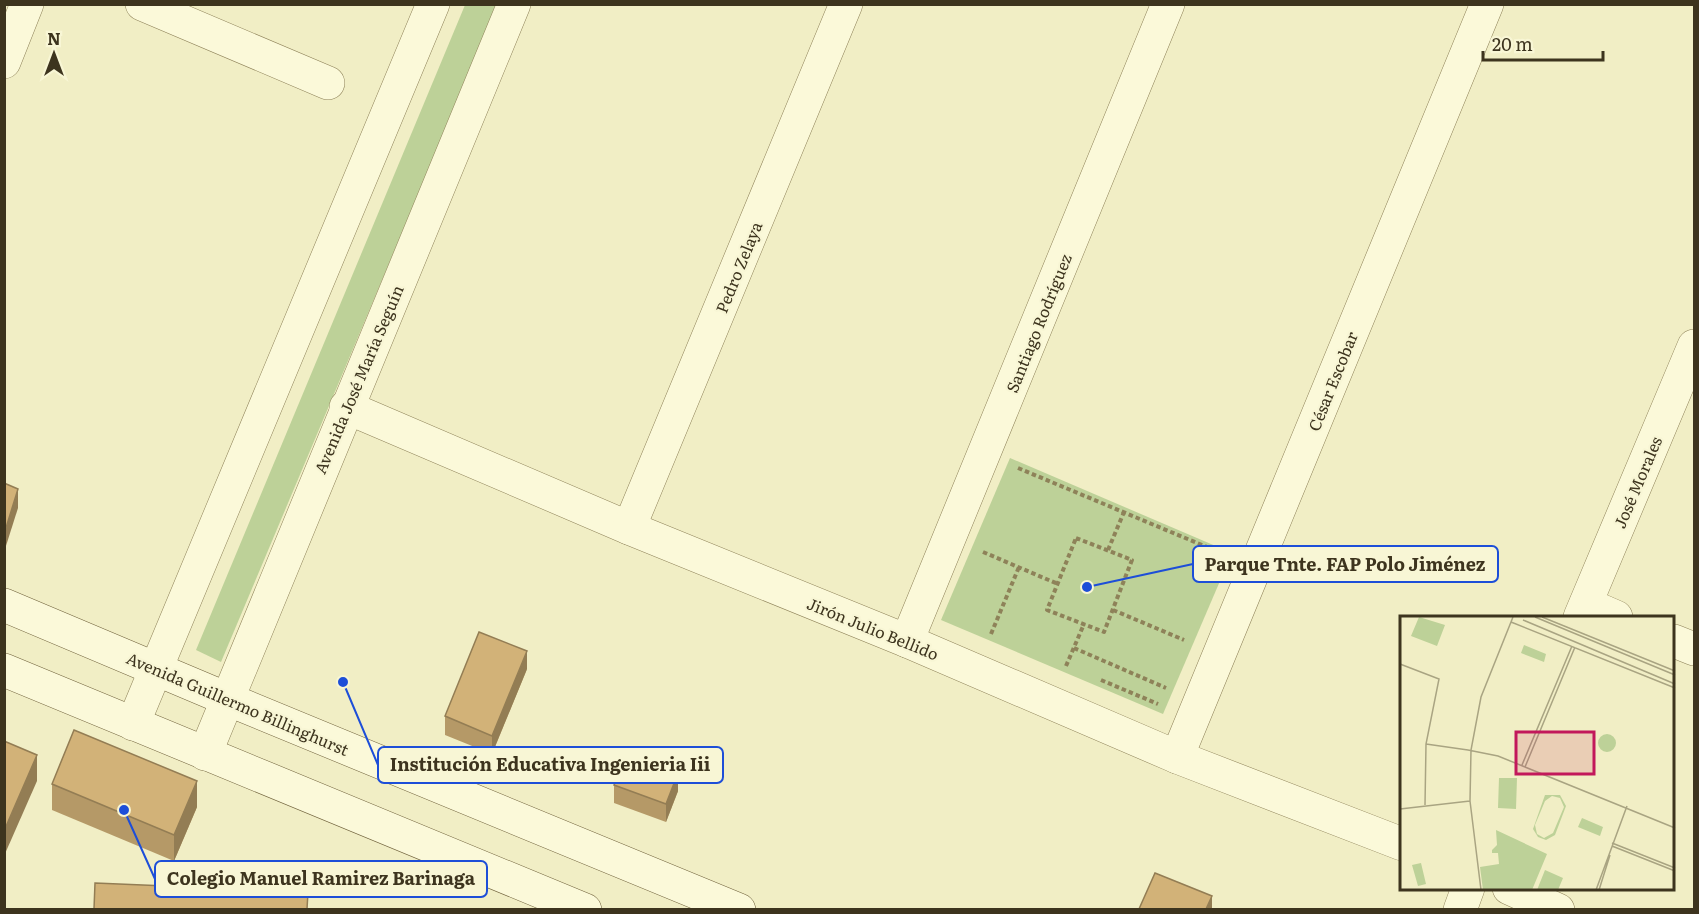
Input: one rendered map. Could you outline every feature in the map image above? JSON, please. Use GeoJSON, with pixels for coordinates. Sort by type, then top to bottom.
{"type":"FeatureCollection","features":[{"type":"Feature","properties":{"kind":"street"},"geometry":{"type":"LineString","coordinates":[[4,62],[27,4]]}},
{"type":"Feature","properties":{"kind":"street"},"geometry":{"type":"LineString","coordinates":[[142,4],[328,83]]}},
{"type":"Feature","properties":{"kind":"street"},"geometry":{"type":"LineString","coordinates":[[133,724],[433,4]]}},
{"type":"Feature","properties":{"kind":"street","name":"Avenida José María Seguín"},"geometry":{"type":"LineString","coordinates":[[205,754],[346,407],[514,4]]}},
{"type":"Feature","properties":{"kind":"street","name":"Pedro Zelaya"},"geometry":{"type":"LineString","coordinates":[[629,528],[846,4]]}},
{"type":"Feature","properties":{"kind":"street","name":"Santiago Rodríguez"},"geometry":{"type":"LineString","coordinates":[[907,641],[1168,4]]}},
{"type":"Feature","properties":{"kind":"street","name":"César Escobar"},"geometry":{"type":"LineString","coordinates":[[1177,757],[1487,4]]}},
{"type":"Feature","properties":{"kind":"street","name":"José Morales"},"geometry":{"type":"LineString","coordinates":[[1583,610],[1695,346]]}},
{"type":"Feature","properties":{"kind":"street","name":"Jirón Julio Bellido"},"geometry":{"type":"LineString","coordinates":[[346,407],[629,528],[907,641],[1177,757],[1400,843]]}},
{"type":"Feature","properties":{"kind":"street","name":"Avenida Guillermo Billinghurst"},"geometry":{"type":"LineString","coordinates":[[4,605],[739,909]]}},
{"type":"Feature","properties":{"kind":"street"},"geometry":{"type":"LineString","coordinates":[[1583,610],[1611,616]]}},
{"type":"Feature","properties":{"kind":"street"},"geometry":{"type":"LineString","coordinates":[[1675,641],[1695,650]]}},
{"type":"Feature","properties":{"kind":"street"},"geometry":{"type":"LineString","coordinates":[[4,670],[585,909]]}},
{"type":"Feature","properties":{"kind":"street"},"geometry":{"type":"LineString","coordinates":[[1460,909],[1467,890]]}},
{"type":"Feature","properties":{"kind":"street"},"geometry":{"type":"LineString","coordinates":[[1514,890],[1558,909]]}},
{"type":"Feature","properties":{"kind":"path"},"geometry":{"type":"LineString","coordinates":[[1012,465],[1223,554],[1218,565]]}},
{"type":"Feature","properties":{"kind":"path"},"geometry":{"type":"LineString","coordinates":[[1108,550],[1124,512]]}},
{"type":"Feature","properties":{"kind":"path"},"geometry":{"type":"LineString","coordinates":[[1076,538],[1108,550],[1132,560],[1104,632],[1047,610],[1076,538]]}},
{"type":"Feature","properties":{"kind":"path"},"geometry":{"type":"LineString","coordinates":[[976,549],[1058,584]]}},
{"type":"Feature","properties":{"kind":"path"},"geometry":{"type":"LineString","coordinates":[[991,634],[1019,567]]}},
{"type":"Feature","properties":{"kind":"path"},"geometry":{"type":"LineString","coordinates":[[1113,610],[1186,640]]}},
{"type":"Feature","properties":{"kind":"path"},"geometry":{"type":"LineString","coordinates":[[1066,666],[1084,624]]}},
{"type":"Feature","properties":{"kind":"path"},"geometry":{"type":"LineString","coordinates":[[980,629],[1002,638]]}},
{"type":"Feature","properties":{"kind":"path"},"geometry":{"type":"LineString","coordinates":[[1182,650],[1191,630]]}},
{"type":"Feature","properties":{"kind":"path"},"geometry":{"type":"LineString","coordinates":[[1074,648],[1166,688]]}},
{"type":"Feature","properties":{"kind":"path"},"geometry":{"type":"LineString","coordinates":[[1056,661],[1077,670]]}},
{"type":"Feature","properties":{"kind":"path"},"geometry":{"type":"LineString","coordinates":[[1097,679],[1158,705],[1170,679]]}},
{"type":"Feature","properties":{"kind":"green space"},"geometry":{"type":"Polygon","coordinates":[[[465,5],[498,5],[221,662],[196,650],[465,5]]]}},
{"type":"Feature","properties":{"kind":"green space"},"geometry":{"type":"Polygon","coordinates":[[[1010,458],[1232,553],[1163,714],[941,620],[1010,458]]]}},
{"type":"Feature","properties":{"kind":"building"},"geometry":{"type":"Polygon","coordinates":[[[4,483],[18,489],[5,531],[4,531],[4,483]]]}},
{"type":"Feature","properties":{"kind":"building"},"geometry":{"type":"Polygon","coordinates":[[[479,632],[527,651],[492,736],[445,716],[479,632]]]}},
{"type":"Feature","properties":{"kind":"building"},"geometry":{"type":"Polygon","coordinates":[[[74,730],[197,781],[174,835],[52,784],[74,730]]]}},
{"type":"Feature","properties":{"kind":"building"},"geometry":{"type":"Polygon","coordinates":[[[4,741],[37,755],[4,831],[4,741]]]}},
{"type":"Feature","properties":{"kind":"building"},"geometry":{"type":"Polygon","coordinates":[[[626,753],[678,773],[666,804],[614,785],[626,753]]]}},
{"type":"Feature","properties":{"kind":"building"},"geometry":{"type":"Polygon","coordinates":[[[1155,873],[1212,896],[1206,909],[1139,909],[1155,873]]]}},
{"type":"Feature","properties":{"kind":"building"},"geometry":{"type":"Polygon","coordinates":[[[95,883],[308,892],[307,909],[94,909],[95,883]]]}},
{"type":"Feature","properties":{"kind":"place","name":"Parque Tnte. FAP Polo Jiménez"},"geometry":{"type":"Point","coordinates":[1087,587]}},
{"type":"Feature","properties":{"kind":"place","name":"Institución Educativa Ingenieria Iii"},"geometry":{"type":"Point","coordinates":[343,682]}},
{"type":"Feature","properties":{"kind":"place","name":"Colegio Manuel Ramirez Barinaga"},"geometry":{"type":"Point","coordinates":[124,810]}}]}
